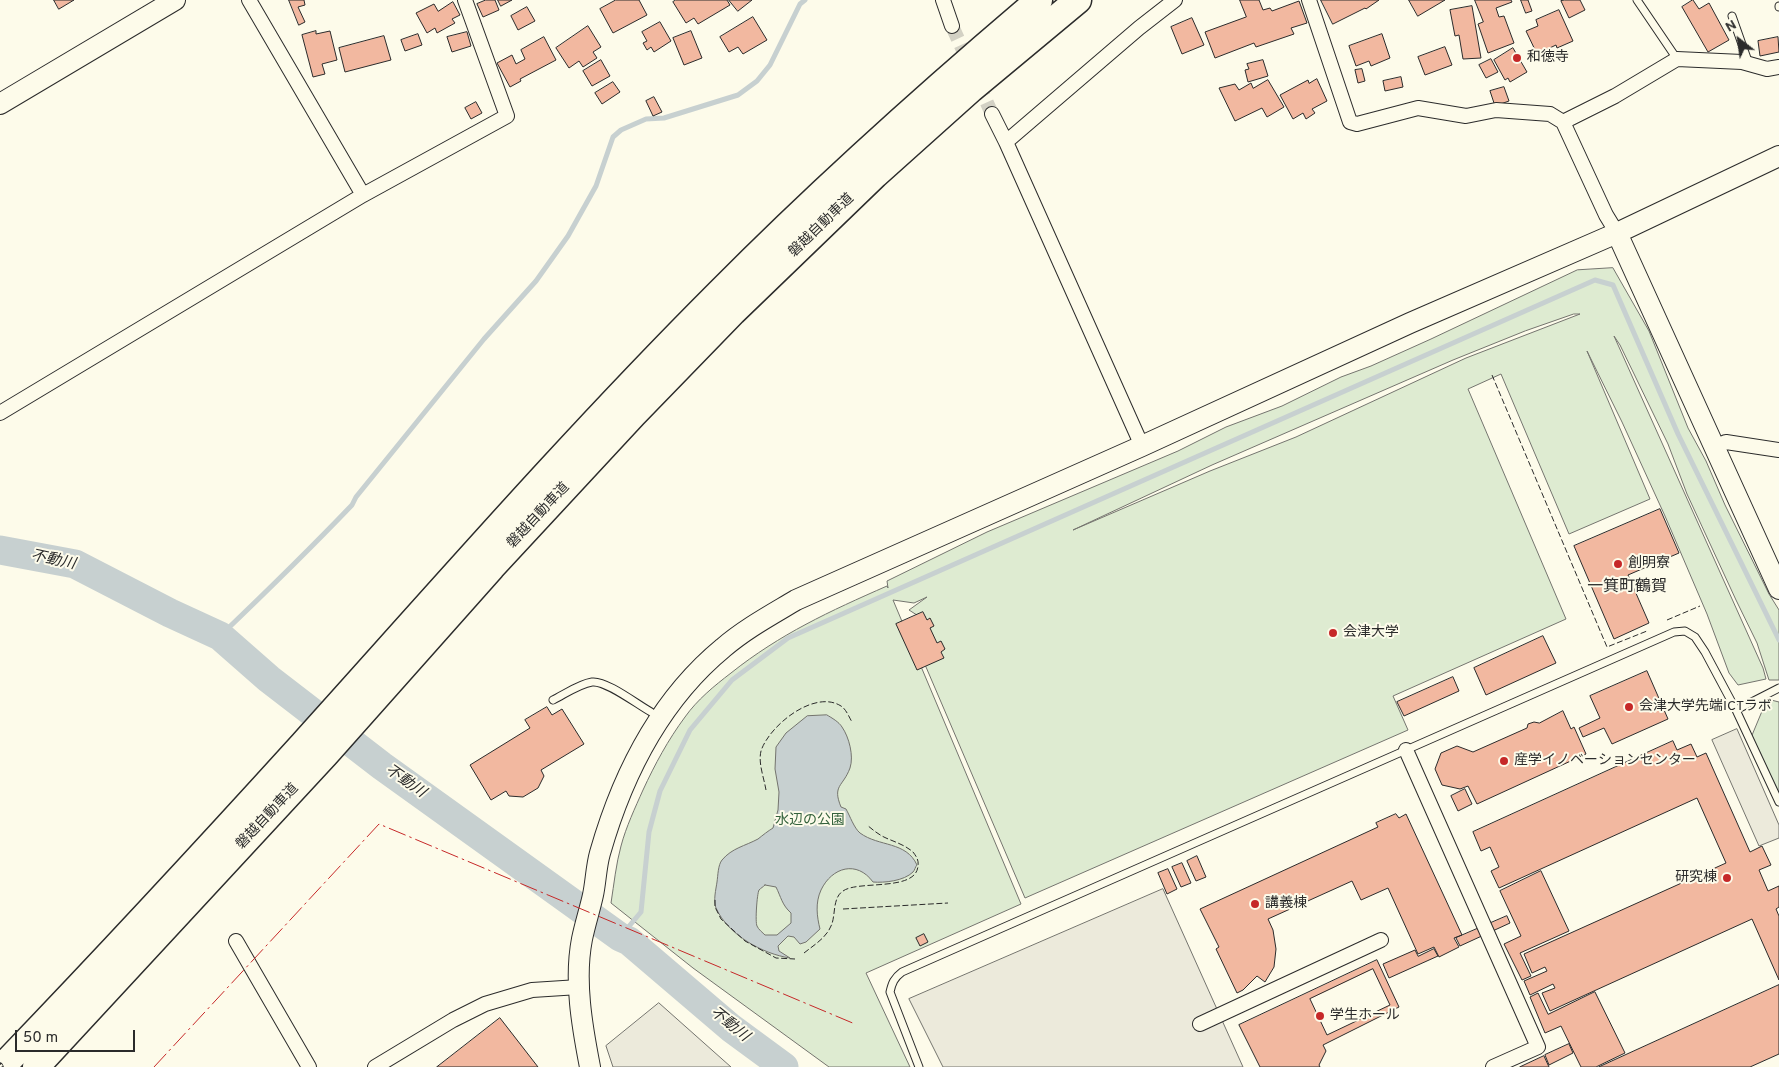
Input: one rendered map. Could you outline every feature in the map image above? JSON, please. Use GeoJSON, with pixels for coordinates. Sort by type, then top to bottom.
{"type":"FeatureCollection","features":[{"type":"Feature","properties":{"kind":"highway","name":"磐越自動車道"},"geometry":{"type":"LineString","coordinates":[[316,747],[341,699],[610,404],[718,294],[858,158],[953,73],[1039,0]]}},
{"type":"Feature","properties":{"kind":"highway","name":"磐越自動車道"},"geometry":{"type":"LineString","coordinates":[[19,1061],[169,890],[316,747],[362,714],[492,567],[634,414],[733,312],[875,175],[971,89],[1078,0]]}},
{"type":"Feature","properties":{"kind":"street"},"geometry":{"type":"LineString","coordinates":[[0,104],[175,0]]}},
{"type":"Feature","properties":{"kind":"street"},"geometry":{"type":"LineString","coordinates":[[249,0],[363,195]]}},
{"type":"Feature","properties":{"kind":"street"},"geometry":{"type":"LineString","coordinates":[[0,414],[363,195],[507,116],[465,0]]}},
{"type":"Feature","properties":{"kind":"street"},"geometry":{"type":"LineString","coordinates":[[943,0],[952,26]]}},
{"type":"Feature","properties":{"kind":"street"},"geometry":{"type":"LineString","coordinates":[[1006,142],[1139,28],[1175,0]]}},
{"type":"Feature","properties":{"kind":"street"},"geometry":{"type":"LineString","coordinates":[[1309,0],[1350,122],[1357,124],[1418,108],[1466,116],[1496,110],[1550,114],[1563,122],[1606,215],[1617,232],[1779,589]]}},
{"type":"Feature","properties":{"kind":"street"},"geometry":{"type":"LineString","coordinates":[[1563,122],[1615,96],[1678,59],[1742,62],[1767,69],[1779,67]]}},
{"type":"Feature","properties":{"kind":"street"},"geometry":{"type":"LineString","coordinates":[[992,114],[1142,446]]}},
{"type":"Feature","properties":{"kind":"street"},"geometry":{"type":"LineString","coordinates":[[590,1067],[585,1040],[580,987],[582,940],[594,894],[599,855],[644,743],[685,684],[742,633],[796,600],[1617,232],[1779,156]]}},
{"type":"Feature","properties":{"kind":"street"},"geometry":{"type":"LineString","coordinates":[[1714,447],[1726,442],[1779,450]]}},
{"type":"Feature","properties":{"kind":"street"},"geometry":{"type":"LineString","coordinates":[[1406,750],[1538,1047],[1493,1067]]}},
{"type":"Feature","properties":{"kind":"street"},"geometry":{"type":"LineString","coordinates":[[1200,1024],[1381,940]]}},
{"type":"Feature","properties":{"kind":"street"},"geometry":{"type":"LineString","coordinates":[[236,941],[309,1067]]}},
{"type":"Feature","properties":{"kind":"street"},"geometry":{"type":"LineString","coordinates":[[375,1067],[453,1020],[485,1004],[532,990],[580,987]]}},
{"type":"Feature","properties":{"kind":"lane"},"geometry":{"type":"LineString","coordinates":[[1637,0],[1678,59]]}},
{"type":"Feature","properties":{"kind":"lane"},"geometry":{"type":"LineString","coordinates":[[1732,16],[1749,64]]}},
{"type":"Feature","properties":{"kind":"lane"},"geometry":{"type":"LineString","coordinates":[[919,1067],[890,992],[895,978],[902,972],[1674,632],[1685,631],[1695,636],[1705,652],[1736,710],[1779,802]]}},
{"type":"Feature","properties":{"kind":"lane"},"geometry":{"type":"LineString","coordinates":[[553,700],[593,682],[604,684],[651,712]]}},
{"type":"Feature","properties":{"kind":"lane"},"geometry":{"type":"LineString","coordinates":[[1736,710],[1779,688]]}},
{"type":"Feature","properties":{"kind":"green space","name":"水辺の公園"},"geometry":{"type":"Polygon","coordinates":[[[1613,268],[1649,331],[1688,428],[1706,461],[1725,505],[1769,594],[1779,610],[1779,680],[1769,680],[1757,643],[1687,494],[1668,444],[1614,336],[1763,668],[1766,679],[1738,685],[1729,673],[1707,614],[1665,516],[1587,351],[1650,499],[1569,534],[1501,374],[1468,389],[1566,619],[1393,696],[1408,730],[1025,898],[908,625],[926,617],[920,617],[909,610],[927,597],[914,603],[893,600],[1021,904],[866,973],[910,1067],[829,1067],[693,968],[611,903],[625,832],[667,743],[700,699],[768,646],[826,614],[887,586],[888,588],[887,581],[987,532],[1178,451],[1226,427],[1282,406],[1341,377],[1371,366],[1431,339],[1577,270],[1613,268]],[[1574,314],[1525,331],[1453,360],[1212,465],[1073,530],[1210,471],[1296,437],[1466,358],[1580,314],[1574,314]]]}},
{"type":"Feature","properties":{"kind":"green space"},"geometry":{"type":"Polygon","coordinates":[[[1771,700],[1779,702],[1779,802],[1750,740],[1765,704],[1771,700]]]}},
{"type":"Feature","properties":{"kind":"shaded area"},"geometry":{"type":"Polygon","coordinates":[[[827,715],[839,723],[847,736],[851,752],[851,763],[838,790],[838,794],[841,807],[846,809],[856,828],[860,833],[875,841],[906,852],[917,865],[909,875],[888,882],[873,882],[867,875],[852,869],[845,869],[832,876],[821,890],[818,900],[817,915],[820,929],[806,942],[800,944],[794,937],[788,936],[778,946],[779,951],[790,958],[758,948],[738,935],[722,918],[716,908],[715,899],[719,867],[722,860],[730,853],[758,839],[773,828],[778,810],[779,792],[775,769],[776,747],[786,733],[807,716],[827,715]],[[765,885],[758,893],[756,923],[765,935],[777,935],[791,923],[791,913],[784,904],[776,887],[765,885]]]}},
{"type":"Feature","properties":{"kind":"shaded area"},"geometry":{"type":"Polygon","coordinates":[[[1737,729],[1779,825],[1779,838],[1759,846],[1712,740],[1737,729]]]}},
{"type":"Feature","properties":{"kind":"shaded area"},"geometry":{"type":"Polygon","coordinates":[[[1163,889],[1243,1067],[943,1067],[909,999],[1163,889]]]}},
{"type":"Feature","properties":{"kind":"shaded area"},"geometry":{"type":"Polygon","coordinates":[[[659,1003],[731,1067],[613,1067],[606,1046],[659,1003]]]}},
{"type":"Feature","properties":{"kind":"building"},"geometry":{"type":"Polygon","coordinates":[[[54,0],[74,0],[59,9],[54,0]]]}},
{"type":"Feature","properties":{"kind":"building"},"geometry":{"type":"Polygon","coordinates":[[[289,0],[304,0],[305,5],[298,7],[305,22],[299,25],[289,0]]]}},
{"type":"Feature","properties":{"kind":"building"},"geometry":{"type":"Polygon","coordinates":[[[486,0],[495,0],[499,10],[483,17],[477,4],[486,0]]]}},
{"type":"Feature","properties":{"kind":"building"},"geometry":{"type":"Polygon","coordinates":[[[498,0],[512,0],[501,6],[498,0]]]}},
{"type":"Feature","properties":{"kind":"building"},"geometry":{"type":"Polygon","coordinates":[[[616,0],[639,0],[647,15],[613,33],[600,9],[616,0]]]}},
{"type":"Feature","properties":{"kind":"building"},"geometry":{"type":"Polygon","coordinates":[[[676,0],[727,0],[730,5],[698,24],[694,18],[686,23],[673,2],[676,0]]]}},
{"type":"Feature","properties":{"kind":"building"},"geometry":{"type":"Polygon","coordinates":[[[729,0],[752,0],[738,11],[729,0]]]}},
{"type":"Feature","properties":{"kind":"building"},"geometry":{"type":"Polygon","coordinates":[[[1240,0],[1259,0],[1263,10],[1270,8],[1272,11],[1299,1],[1307,23],[1291,28],[1294,34],[1256,47],[1254,43],[1215,58],[1205,32],[1246,17],[1240,0]]]}},
{"type":"Feature","properties":{"kind":"building"},"geometry":{"type":"Polygon","coordinates":[[[1321,0],[1379,0],[1366,9],[1333,24],[1321,0]]]}},
{"type":"Feature","properties":{"kind":"building"},"geometry":{"type":"Polygon","coordinates":[[[1409,0],[1445,0],[1418,16],[1409,0]]]}},
{"type":"Feature","properties":{"kind":"building"},"geometry":{"type":"Polygon","coordinates":[[[1475,0],[1511,0],[1512,2],[1496,8],[1499,17],[1504,16],[1514,43],[1488,53],[1478,24],[1483,22],[1475,0]]]}},
{"type":"Feature","properties":{"kind":"building"},"geometry":{"type":"Polygon","coordinates":[[[1521,0],[1528,0],[1532,11],[1526,13],[1521,0]]]}},
{"type":"Feature","properties":{"kind":"building"},"geometry":{"type":"Polygon","coordinates":[[[1580,0],[1585,10],[1569,18],[1561,1],[1580,0]]]}},
{"type":"Feature","properties":{"kind":"building"},"geometry":{"type":"Polygon","coordinates":[[[1693,0],[1699,9],[1709,3],[1729,40],[1708,52],[1682,7],[1693,0]]]}},
{"type":"Feature","properties":{"kind":"building"},"geometry":{"type":"Polygon","coordinates":[[[453,2],[460,15],[452,19],[455,23],[437,33],[435,28],[427,33],[416,13],[434,4],[438,11],[453,2]]]}},
{"type":"Feature","properties":{"kind":"building"},"geometry":{"type":"Polygon","coordinates":[[[1472,6],[1481,58],[1463,59],[1459,35],[1455,36],[1450,10],[1472,6]]]}},
{"type":"Feature","properties":{"kind":"building"},"geometry":{"type":"Polygon","coordinates":[[[527,7],[535,21],[518,30],[511,16],[527,7]]]}},
{"type":"Feature","properties":{"kind":"building"},"geometry":{"type":"Polygon","coordinates":[[[1559,10],[1573,41],[1557,48],[1556,45],[1537,54],[1526,31],[1538,26],[1536,20],[1559,10]]]}},
{"type":"Feature","properties":{"kind":"building"},"geometry":{"type":"Polygon","coordinates":[[[753,17],[767,40],[743,54],[738,47],[729,52],[720,37],[753,17]]]}},
{"type":"Feature","properties":{"kind":"building"},"geometry":{"type":"Polygon","coordinates":[[[1192,18],[1204,45],[1182,54],[1171,27],[1192,18]]]}},
{"type":"Feature","properties":{"kind":"building"},"geometry":{"type":"Polygon","coordinates":[[[660,22],[671,41],[654,52],[651,47],[647,50],[643,43],[647,41],[642,32],[660,22]]]}},
{"type":"Feature","properties":{"kind":"building"},"geometry":{"type":"Polygon","coordinates":[[[588,26],[601,47],[593,52],[597,58],[583,67],[579,61],[569,68],[556,48],[588,26]]]}},
{"type":"Feature","properties":{"kind":"building"},"geometry":{"type":"Polygon","coordinates":[[[316,31],[316,34],[330,31],[337,60],[322,64],[325,74],[313,77],[302,35],[316,31]]]}},
{"type":"Feature","properties":{"kind":"building"},"geometry":{"type":"Polygon","coordinates":[[[691,31],[702,58],[684,65],[673,38],[691,31]]]}},
{"type":"Feature","properties":{"kind":"building"},"geometry":{"type":"Polygon","coordinates":[[[467,32],[471,46],[452,52],[447,37],[467,32]]]}},
{"type":"Feature","properties":{"kind":"building"},"geometry":{"type":"Polygon","coordinates":[[[418,34],[422,45],[405,51],[401,40],[418,34]]]}},
{"type":"Feature","properties":{"kind":"building"},"geometry":{"type":"Polygon","coordinates":[[[1382,34],[1390,58],[1371,66],[1369,61],[1356,66],[1349,46],[1382,34]]]}},
{"type":"Feature","properties":{"kind":"building"},"geometry":{"type":"Polygon","coordinates":[[[384,36],[391,60],[345,72],[339,48],[384,36]]]}},
{"type":"Feature","properties":{"kind":"building"},"geometry":{"type":"Polygon","coordinates":[[[544,37],[556,60],[520,79],[521,81],[510,87],[497,63],[512,55],[516,64],[525,59],[521,50],[544,37]]]}},
{"type":"Feature","properties":{"kind":"building"},"geometry":{"type":"Polygon","coordinates":[[[1778,37],[1779,52],[1760,56],[1758,41],[1778,37]]]}},
{"type":"Feature","properties":{"kind":"building"},"geometry":{"type":"Polygon","coordinates":[[[1445,47],[1452,65],[1425,75],[1418,57],[1445,47]]]}},
{"type":"Feature","properties":{"kind":"building"},"geometry":{"type":"Polygon","coordinates":[[[1513,48],[1527,72],[1510,82],[1508,78],[1505,80],[1494,60],[1513,48]]]}},
{"type":"Feature","properties":{"kind":"building"},"geometry":{"type":"Polygon","coordinates":[[[1491,59],[1498,72],[1486,78],[1479,65],[1491,59]]]}},
{"type":"Feature","properties":{"kind":"building"},"geometry":{"type":"Polygon","coordinates":[[[601,60],[610,76],[592,86],[583,71],[601,60]]]}},
{"type":"Feature","properties":{"kind":"building"},"geometry":{"type":"Polygon","coordinates":[[[1263,60],[1268,76],[1248,82],[1245,70],[1249,69],[1247,64],[1263,60]]]}},
{"type":"Feature","properties":{"kind":"building"},"geometry":{"type":"Polygon","coordinates":[[[1362,69],[1365,81],[1358,83],[1355,70],[1362,69]]]}},
{"type":"Feature","properties":{"kind":"building"},"geometry":{"type":"Polygon","coordinates":[[[1401,77],[1403,87],[1385,91],[1383,81],[1401,77]]]}},
{"type":"Feature","properties":{"kind":"building"},"geometry":{"type":"Polygon","coordinates":[[[1317,79],[1327,101],[1312,109],[1315,113],[1306,119],[1303,113],[1293,119],[1280,95],[1308,80],[1309,83],[1317,79]]]}},
{"type":"Feature","properties":{"kind":"building"},"geometry":{"type":"Polygon","coordinates":[[[1268,80],[1284,107],[1267,117],[1262,108],[1235,121],[1219,88],[1235,84],[1239,90],[1251,83],[1253,88],[1268,80]]]}},
{"type":"Feature","properties":{"kind":"building"},"geometry":{"type":"Polygon","coordinates":[[[613,82],[620,92],[602,104],[595,93],[613,82]]]}},
{"type":"Feature","properties":{"kind":"building"},"geometry":{"type":"Polygon","coordinates":[[[1504,87],[1509,101],[1495,106],[1490,91],[1504,87]]]}},
{"type":"Feature","properties":{"kind":"building"},"geometry":{"type":"Polygon","coordinates":[[[654,97],[662,112],[653,116],[646,101],[654,97]]]}},
{"type":"Feature","properties":{"kind":"building"},"geometry":{"type":"Polygon","coordinates":[[[476,102],[482,113],[471,119],[465,108],[476,102]]]}},
{"type":"Feature","properties":{"kind":"building","name":"創明寮"},"geometry":{"type":"Polygon","coordinates":[[[1660,509],[1679,553],[1628,575],[1649,623],[1614,639],[1574,546],[1660,509]]]}},
{"type":"Feature","properties":{"kind":"building"},"geometry":{"type":"Polygon","coordinates":[[[923,612],[927,620],[930,618],[934,626],[930,628],[937,643],[941,641],[945,649],[941,652],[944,658],[917,670],[896,624],[923,612]]]}},
{"type":"Feature","properties":{"kind":"building"},"geometry":{"type":"Polygon","coordinates":[[[1543,636],[1556,663],[1486,695],[1474,668],[1543,636]]]}},
{"type":"Feature","properties":{"kind":"building","name":"会津大学先端ICTラボ"},"geometry":{"type":"Polygon","coordinates":[[[1647,671],[1668,719],[1612,744],[1604,728],[1583,737],[1579,728],[1600,718],[1590,696],[1647,671]]]}},
{"type":"Feature","properties":{"kind":"building"},"geometry":{"type":"Polygon","coordinates":[[[1453,677],[1459,691],[1404,716],[1397,702],[1453,677]]]}},
{"type":"Feature","properties":{"kind":"building"},"geometry":{"type":"Polygon","coordinates":[[[547,707],[552,715],[562,709],[584,744],[541,770],[544,776],[538,788],[523,797],[509,796],[506,791],[491,800],[470,765],[530,728],[525,720],[547,707]]]}},
{"type":"Feature","properties":{"kind":"building","name":"産学イノベーションセンター"},"geometry":{"type":"Polygon","coordinates":[[[1563,711],[1571,729],[1574,727],[1586,754],[1477,804],[1468,786],[1460,789],[1442,785],[1435,769],[1441,753],[1457,746],[1473,752],[1527,728],[1528,724],[1539,723],[1563,711]]]}},
{"type":"Feature","properties":{"kind":"building","name":"研究棟"},"geometry":{"type":"Polygon","coordinates":[[[1673,741],[1677,750],[1691,744],[1697,757],[1706,753],[1750,852],[1762,846],[1771,865],[1759,870],[1768,891],[1779,886],[1779,907],[1776,909],[1779,916],[1779,980],[1752,919],[1550,1011],[1542,993],[1555,988],[1553,984],[1530,995],[1524,981],[1547,971],[1545,967],[1532,973],[1524,954],[1726,863],[1697,798],[1499,888],[1491,871],[1499,867],[1490,847],[1481,851],[1473,832],[1673,741]]]}},
{"type":"Feature","properties":{"kind":"building"},"geometry":{"type":"Polygon","coordinates":[[[1465,789],[1472,804],[1458,811],[1451,796],[1465,789]]]}},
{"type":"Feature","properties":{"kind":"building","name":"講義棟"},"geometry":{"type":"Polygon","coordinates":[[[1396,814],[1399,818],[1406,814],[1462,935],[1454,938],[1459,947],[1439,957],[1434,947],[1418,954],[1388,888],[1361,900],[1352,881],[1268,919],[1273,930],[1276,949],[1274,967],[1265,982],[1257,976],[1243,990],[1237,993],[1216,949],[1219,947],[1200,909],[1378,827],[1376,823],[1396,814]]]}},
{"type":"Feature","properties":{"kind":"building"},"geometry":{"type":"Polygon","coordinates":[[[1197,856],[1206,877],[1196,881],[1187,861],[1197,856]]]}},
{"type":"Feature","properties":{"kind":"building"},"geometry":{"type":"Polygon","coordinates":[[[1182,863],[1191,883],[1181,887],[1172,867],[1182,863]]]}},
{"type":"Feature","properties":{"kind":"building"},"geometry":{"type":"Polygon","coordinates":[[[1168,869],[1177,889],[1167,894],[1158,873],[1168,869]]]}},
{"type":"Feature","properties":{"kind":"building"},"geometry":{"type":"Polygon","coordinates":[[[1541,871],[1569,931],[1520,953],[1531,976],[1522,980],[1504,944],[1521,936],[1500,891],[1541,871]]]}},
{"type":"Feature","properties":{"kind":"building"},"geometry":{"type":"Polygon","coordinates":[[[1507,916],[1510,923],[1460,946],[1456,938],[1507,916]]]}},
{"type":"Feature","properties":{"kind":"building"},"geometry":{"type":"Polygon","coordinates":[[[924,934],[928,942],[920,946],[916,938],[924,934]]]}},
{"type":"Feature","properties":{"kind":"building"},"geometry":{"type":"Polygon","coordinates":[[[1434,949],[1438,956],[1389,978],[1383,964],[1415,950],[1418,956],[1434,949]]]}},
{"type":"Feature","properties":{"kind":"building","name":"学生ホール"},"geometry":{"type":"Polygon","coordinates":[[[1377,960],[1399,1007],[1323,1045],[1326,1051],[1319,1065],[1320,1067],[1260,1067],[1239,1025],[1377,960]]]}},
{"type":"Feature","properties":{"kind":"building"},"geometry":{"type":"Polygon","coordinates":[[[1373,969],[1390,1005],[1327,1035],[1310,999],[1373,969]]]}},
{"type":"Feature","properties":{"kind":"building"},"geometry":{"type":"Polygon","coordinates":[[[1779,985],[1779,1054],[1750,1067],[1599,1067],[1779,985]]]}},
{"type":"Feature","properties":{"kind":"building"},"geometry":{"type":"Polygon","coordinates":[[[1595,992],[1625,1053],[1596,1067],[1581,1067],[1561,1026],[1545,1033],[1530,997],[1538,993],[1548,1014],[1595,992]]]}},
{"type":"Feature","properties":{"kind":"building"},"geometry":{"type":"Polygon","coordinates":[[[500,1018],[538,1067],[437,1067],[500,1018]]]}},
{"type":"Feature","properties":{"kind":"building"},"geometry":{"type":"Polygon","coordinates":[[[1569,1044],[1573,1053],[1549,1065],[1545,1055],[1569,1044]]]}},
{"type":"Feature","properties":{"kind":"building"},"geometry":{"type":"Polygon","coordinates":[[[1544,1056],[1549,1067],[1520,1067],[1544,1056]]]}},
{"type":"Feature","properties":{"kind":"waterway"},"geometry":{"type":"LineString","coordinates":[[220,636],[352,505],[356,497],[484,339],[536,281],[568,236],[596,186],[613,137],[621,130],[646,119],[664,118],[738,95],[757,81],[770,65],[800,4],[805,0]]}},
{"type":"Feature","properties":{"kind":"waterway"},"geometry":{"type":"LineString","coordinates":[[620,937],[641,912],[649,832],[660,791],[690,730],[732,680],[788,638],[1595,280],[1613,285],[1678,434],[1779,640]]}},
{"type":"Feature","properties":{"kind":"waterway","name":"不動川"},"geometry":{"type":"LineString","coordinates":[[0,550],[75,564],[170,613],[220,636],[269,679],[382,766],[620,937],[629,941],[731,1028],[784,1067]]}},
{"type":"Feature","properties":{"kind":"tunnel"},"geometry":{"type":"LineString","coordinates":[[952,26],[992,114]]}},
{"type":"Feature","properties":{"kind":"fence"},"geometry":{"type":"LineString","coordinates":[[1492,375],[1607,647],[1647,631]]}},
{"type":"Feature","properties":{"kind":"fence"},"geometry":{"type":"LineString","coordinates":[[1667,620],[1700,606]]}},
{"type":"Feature","properties":{"kind":"fence"},"geometry":{"type":"LineString","coordinates":[[766,790],[761,765],[761,751],[773,731],[783,721],[806,706],[818,702],[830,702],[843,707],[852,722]]}},
{"type":"Feature","properties":{"kind":"fence"},"geometry":{"type":"LineString","coordinates":[[804,953],[829,930],[837,898],[843,891],[861,886],[897,882],[908,879],[915,874],[918,862],[913,852],[881,835],[867,825]]}},
{"type":"Feature","properties":{"kind":"fence"},"geometry":{"type":"LineString","coordinates":[[715,900],[715,907],[721,919],[745,941],[776,958],[795,959]]}},
{"type":"Feature","properties":{"kind":"fence"},"geometry":{"type":"LineString","coordinates":[[843,909],[948,903]]}},
{"type":"Feature","properties":{"kind":"power"},"geometry":{"type":"LineString","coordinates":[[154,1067],[379,824],[855,1024]]}},
{"type":"Feature","properties":{"kind":"place","name":"和徳寺"},"geometry":{"type":"Point","coordinates":[1517,58]}},
{"type":"Feature","properties":{"kind":"place","name":"創明寮"},"geometry":{"type":"Point","coordinates":[1618,564]}},
{"type":"Feature","properties":{"kind":"place","name":"会津大学"},"geometry":{"type":"Point","coordinates":[1333,633]}},
{"type":"Feature","properties":{"kind":"place","name":"会津大学先端ICTラボ"},"geometry":{"type":"Point","coordinates":[1629,707]}},
{"type":"Feature","properties":{"kind":"place","name":"産学イノベーションセンター"},"geometry":{"type":"Point","coordinates":[1504,761]}},
{"type":"Feature","properties":{"kind":"place","name":"研究棟"},"geometry":{"type":"Point","coordinates":[1727,878]}},
{"type":"Feature","properties":{"kind":"place","name":"講義棟"},"geometry":{"type":"Point","coordinates":[1255,904]}},
{"type":"Feature","properties":{"kind":"place","name":"学生ホール"},"geometry":{"type":"Point","coordinates":[1320,1016]}},
{"type":"Feature","properties":{"kind":"district","name":"一箕町鶴賀"},"geometry":{"type":"Point","coordinates":[1627,588]}}]}
